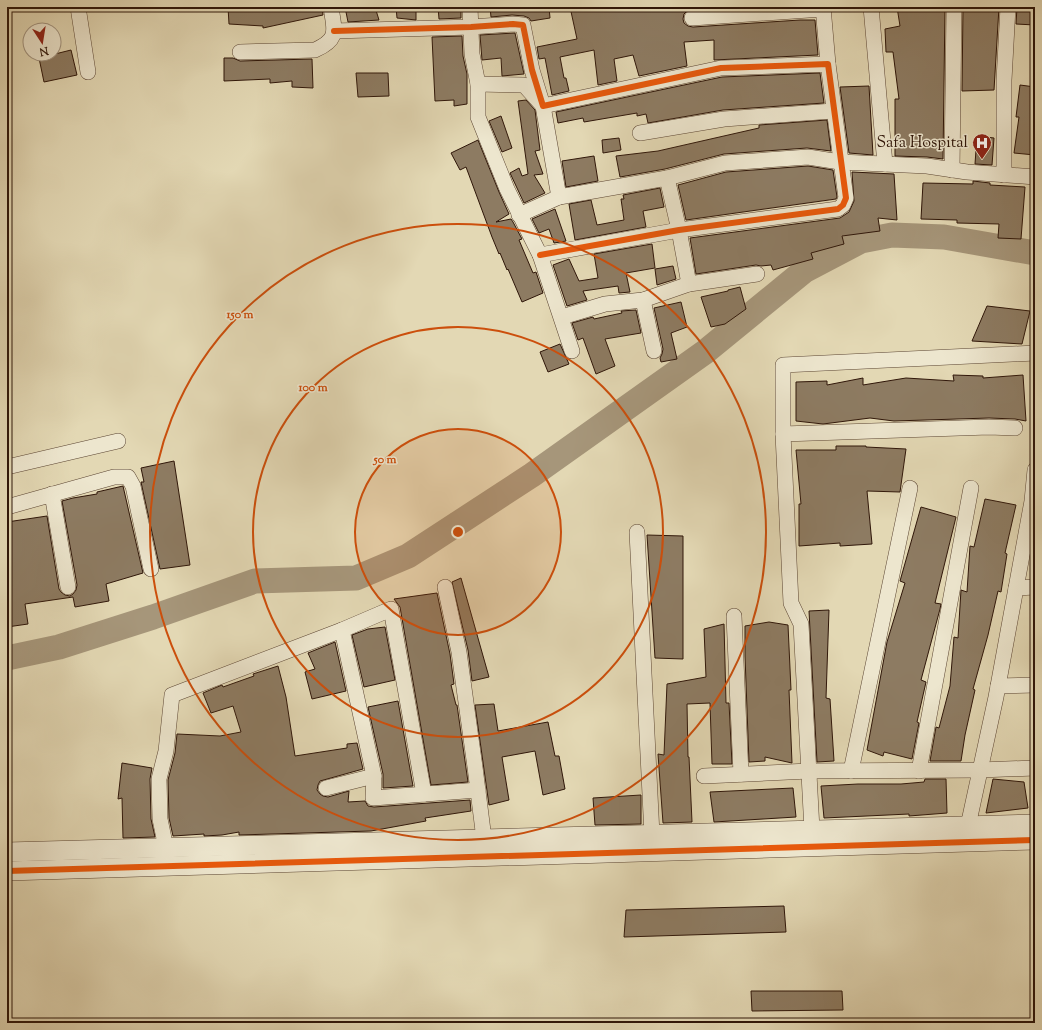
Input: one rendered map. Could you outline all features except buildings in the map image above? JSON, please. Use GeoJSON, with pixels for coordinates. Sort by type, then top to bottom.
{"type":"FeatureCollection","features":[{"type":"Feature","properties":{"kind":"street"},"geometry":{"type":"LineString","coordinates":[[78,7],[88,72]]}},
{"type":"Feature","properties":{"kind":"street"},"geometry":{"type":"LineString","coordinates":[[240,52],[315,50],[331,41],[334,31],[331,7]]}},
{"type":"Feature","properties":{"kind":"street"},"geometry":{"type":"LineString","coordinates":[[470,7],[472,54],[478,84],[478,117],[507,189],[540,255],[562,317],[572,351]]}},
{"type":"Feature","properties":{"kind":"street"},"geometry":{"type":"LineString","coordinates":[[871,7],[885,164]]}},
{"type":"Feature","properties":{"kind":"street"},"geometry":{"type":"LineString","coordinates":[[952,170],[954,7]]}},
{"type":"Feature","properties":{"kind":"street"},"geometry":{"type":"LineString","coordinates":[[1004,175],[1004,80],[1008,7]]}},
{"type":"Feature","properties":{"kind":"street"},"geometry":{"type":"LineString","coordinates":[[540,255],[679,230],[838,209],[843,205],[846,198],[833,111],[823,8],[692,18]]}},
{"type":"Feature","properties":{"kind":"street"},"geometry":{"type":"LineString","coordinates":[[334,31],[471,27],[513,24],[523,25],[532,70],[543,106],[559,197]]}},
{"type":"Feature","properties":{"kind":"street"},"geometry":{"type":"LineString","coordinates":[[543,106],[721,68],[828,64]]}},
{"type":"Feature","properties":{"kind":"street"},"geometry":{"type":"LineString","coordinates":[[478,84],[524,85],[543,106]]}},
{"type":"Feature","properties":{"kind":"street"},"geometry":{"type":"LineString","coordinates":[[640,133],[724,119],[833,111]]}},
{"type":"Feature","properties":{"kind":"street"},"geometry":{"type":"LineString","coordinates":[[519,215],[559,197],[667,178],[725,163],[808,157],[840,162],[927,166],[967,172],[1035,177],[1035,180]]}},
{"type":"Feature","properties":{"kind":"street"},"geometry":{"type":"LineString","coordinates":[[667,178],[689,284]]}},
{"type":"Feature","properties":{"kind":"street"},"geometry":{"type":"LineString","coordinates":[[562,317],[605,304],[643,300],[689,284],[757,274]]}},
{"type":"Feature","properties":{"kind":"street"},"geometry":{"type":"LineString","coordinates":[[643,300],[654,351]]}},
{"type":"Feature","properties":{"kind":"street"},"geometry":{"type":"LineString","coordinates":[[812,830],[801,624],[791,603],[783,434],[783,365],[1035,353]]}},
{"type":"Feature","properties":{"kind":"street"},"geometry":{"type":"LineString","coordinates":[[783,434],[989,427],[1016,428]]}},
{"type":"Feature","properties":{"kind":"street"},"geometry":{"type":"LineString","coordinates":[[7,467],[118,441]]}},
{"type":"Feature","properties":{"kind":"street"},"geometry":{"type":"LineString","coordinates":[[968,826],[1033,511],[1035,470]]}},
{"type":"Feature","properties":{"kind":"street"},"geometry":{"type":"LineString","coordinates":[[7,507],[114,477],[128,477],[134,486],[151,569]]}},
{"type":"Feature","properties":{"kind":"street"},"geometry":{"type":"LineString","coordinates":[[851,771],[910,488]]}},
{"type":"Feature","properties":{"kind":"street"},"geometry":{"type":"LineString","coordinates":[[919,771],[971,488]]}},
{"type":"Feature","properties":{"kind":"street"},"geometry":{"type":"LineString","coordinates":[[52,494],[68,587]]}},
{"type":"Feature","properties":{"kind":"street"},"geometry":{"type":"LineString","coordinates":[[637,532],[652,835]]}},
{"type":"Feature","properties":{"kind":"street"},"geometry":{"type":"LineString","coordinates":[[445,587],[459,652],[484,839]]}},
{"type":"Feature","properties":{"kind":"street"},"geometry":{"type":"LineString","coordinates":[[1016,588],[1035,587]]}},
{"type":"Feature","properties":{"kind":"street"},"geometry":{"type":"LineString","coordinates":[[166,848],[160,820],[159,779],[166,751],[172,695],[342,630],[391,609],[424,794]]}},
{"type":"Feature","properties":{"kind":"street"},"geometry":{"type":"LineString","coordinates":[[734,616],[740,774]]}},
{"type":"Feature","properties":{"kind":"street"},"geometry":{"type":"LineString","coordinates":[[342,630],[374,776],[373,798],[478,790]]}},
{"type":"Feature","properties":{"kind":"street"},"geometry":{"type":"LineString","coordinates":[[998,686],[1035,685]]}},
{"type":"Feature","properties":{"kind":"street"},"geometry":{"type":"LineString","coordinates":[[704,776],[809,771],[919,771],[1035,768]]}},
{"type":"Feature","properties":{"kind":"street"},"geometry":{"type":"LineString","coordinates":[[326,788],[374,776]]}},
{"type":"Feature","properties":{"kind":"street"},"geometry":{"type":"LineString","coordinates":[[7,852],[1035,824]]}},
{"type":"Feature","properties":{"kind":"street"},"geometry":{"type":"LineString","coordinates":[[7,870],[1035,840]]}},
{"type":"Feature","properties":{"kind":"waterway"},"geometry":{"type":"LineString","coordinates":[[7,658],[59,647],[153,617],[255,581],[356,578],[408,556],[532,475],[705,352],[804,271],[861,241],[892,235],[944,237],[1035,253]]}},
{"type":"Feature","properties":{"kind":"cycle path"},"geometry":{"type":"LineString","coordinates":[[334,31],[471,27],[513,24],[523,25],[532,70],[543,106],[721,68],[828,64],[846,198],[843,205],[838,209],[679,230],[540,255]]}},
{"type":"Feature","properties":{"kind":"cycle path"},"geometry":{"type":"LineString","coordinates":[[7,871],[1035,840]]}},
{"type":"Feature","properties":{"kind":"place","name":"Safa Hospital"},"geometry":{"type":"Point","coordinates":[982,160]}}]}
